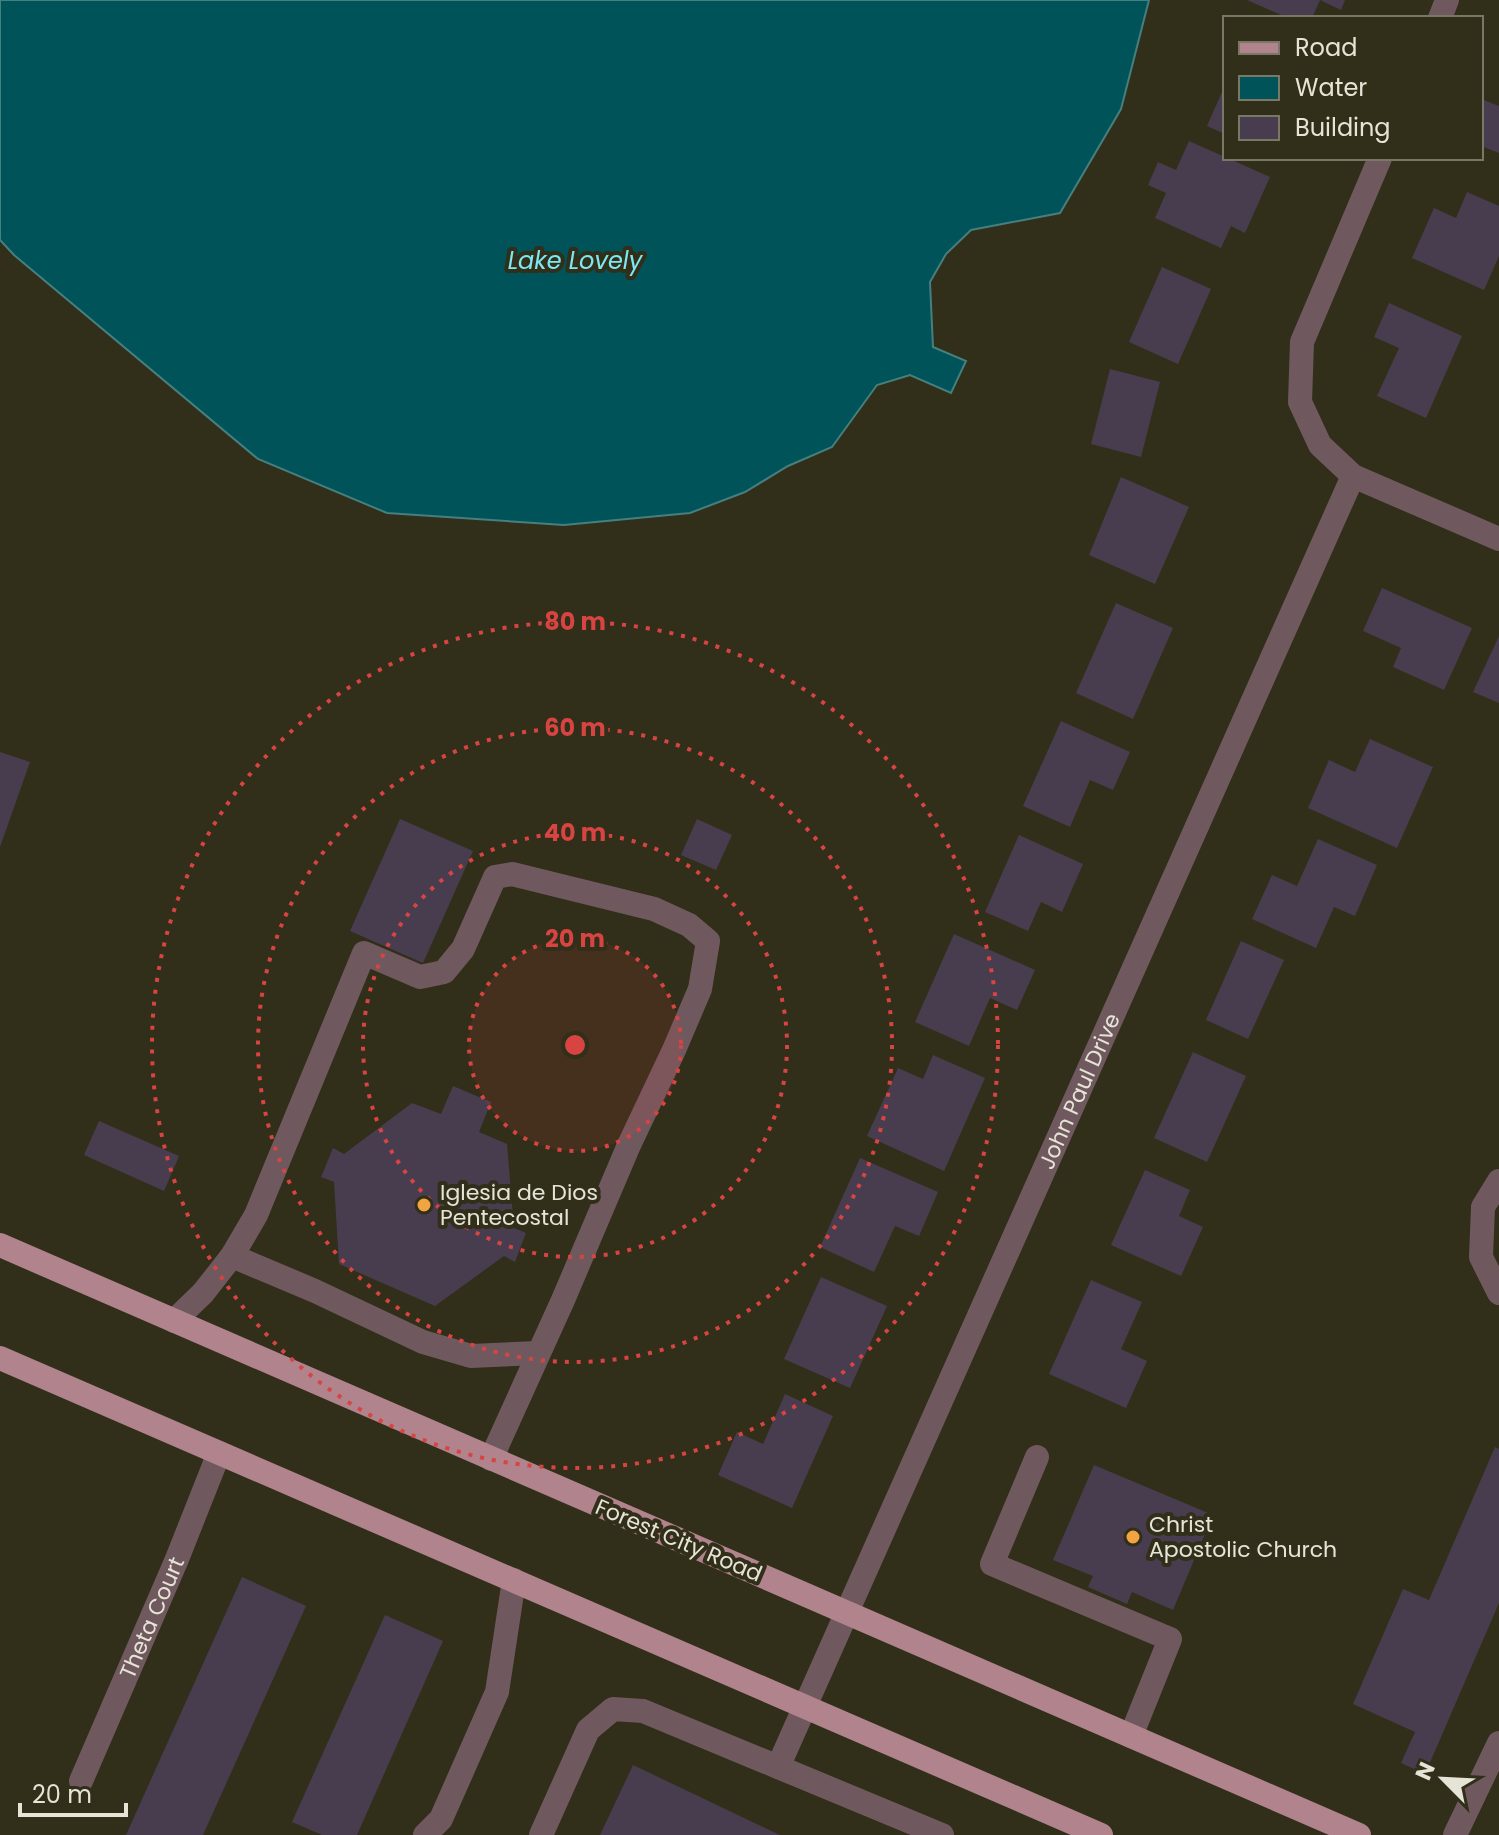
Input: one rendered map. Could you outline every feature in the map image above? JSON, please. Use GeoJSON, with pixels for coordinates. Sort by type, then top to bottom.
{"type":"FeatureCollection","features":[{"type":"Feature","properties":{"kind":"main road","name":"Forest City Road"},"geometry":{"type":"LineString","coordinates":[[0,1245],[1359,1835]]}},
{"type":"Feature","properties":{"kind":"main road"},"geometry":{"type":"LineString","coordinates":[[0,1358],[1101,1835]]}},
{"type":"Feature","properties":{"kind":"street"},"geometry":{"type":"LineString","coordinates":[[1379,160],[1302,342],[1300,402],[1320,445],[1353,476],[1499,539]]}},
{"type":"Feature","properties":{"kind":"street","name":"John Paul Drive"},"geometry":{"type":"LineString","coordinates":[[778,1767],[1353,476]]}},
{"type":"Feature","properties":{"kind":"street"},"geometry":{"type":"LineString","coordinates":[[174,1321],[203,1293],[232,1256],[256,1215],[364,953],[420,977],[444,972],[463,949],[495,877],[512,874],[654,909],[689,925],[708,941],[700,989],[491,1459]]}},
{"type":"Feature","properties":{"kind":"street"},"geometry":{"type":"LineString","coordinates":[[1499,1181],[1483,1207],[1481,1257],[1499,1293]]}},
{"type":"Feature","properties":{"kind":"street"},"geometry":{"type":"LineString","coordinates":[[232,1256],[423,1342],[471,1356],[538,1353]]}},
{"type":"Feature","properties":{"kind":"street","name":"Theta Court"},"geometry":{"type":"LineString","coordinates":[[81,1781],[219,1453]]}},
{"type":"Feature","properties":{"kind":"street"},"geometry":{"type":"LineString","coordinates":[[1037,1457],[992,1564],[1170,1639],[1131,1736]]}},
{"type":"Feature","properties":{"kind":"street"},"geometry":{"type":"LineString","coordinates":[[425,1835],[441,1819],[497,1692],[514,1580]]}},
{"type":"Feature","properties":{"kind":"street"},"geometry":{"type":"LineString","coordinates":[[541,1835],[588,1730],[613,1709],[643,1711],[942,1835]]}},
{"type":"Feature","properties":{"kind":"street"},"geometry":{"type":"LineString","coordinates":[[1455,1835],[1499,1743]]}},
{"type":"Feature","properties":{"kind":"water","name":"Lake Lovely"},"geometry":{"type":"Polygon","coordinates":[[[0,0],[1149,0],[1121,109],[1060,213],[971,230],[946,254],[930,282],[933,347],[966,361],[951,393],[910,375],[877,385],[832,447],[788,466],[745,492],[690,513],[564,525],[387,513],[258,459],[14,255],[0,240],[0,0]]]}},
{"type":"Feature","properties":{"kind":"building"},"geometry":{"type":"Polygon","coordinates":[[[1247,0],[1320,0],[1313,16],[1283,16],[1247,0]]]}},
{"type":"Feature","properties":{"kind":"building"},"geometry":{"type":"Polygon","coordinates":[[[1320,0],[1345,0],[1341,10],[1320,0]]]}},
{"type":"Feature","properties":{"kind":"building"},"geometry":{"type":"Polygon","coordinates":[[[1223,90],[1223,133],[1207,126],[1223,90]]]}},
{"type":"Feature","properties":{"kind":"building"},"geometry":{"type":"Polygon","coordinates":[[[1483,100],[1499,106],[1499,153],[1483,147],[1483,100]]]}},
{"type":"Feature","properties":{"kind":"building"},"geometry":{"type":"Polygon","coordinates":[[[1189,141],[1223,156],[1223,160],[1232,160],[1270,177],[1245,233],[1231,226],[1221,248],[1155,218],[1166,193],[1148,185],[1158,162],[1176,170],[1189,141]]]}},
{"type":"Feature","properties":{"kind":"building"},"geometry":{"type":"Polygon","coordinates":[[[1467,192],[1499,206],[1499,256],[1484,290],[1412,258],[1434,208],[1456,218],[1467,192]]]}},
{"type":"Feature","properties":{"kind":"building"},"geometry":{"type":"Polygon","coordinates":[[[1162,267],[1211,289],[1178,364],[1129,342],[1162,267]]]}},
{"type":"Feature","properties":{"kind":"building"},"geometry":{"type":"Polygon","coordinates":[[[1389,303],[1462,336],[1426,418],[1377,396],[1399,348],[1374,337],[1389,303]]]}},
{"type":"Feature","properties":{"kind":"building"},"geometry":{"type":"Polygon","coordinates":[[[1110,369],[1160,382],[1141,457],[1091,444],[1110,369]]]}},
{"type":"Feature","properties":{"kind":"building"},"geometry":{"type":"Polygon","coordinates":[[[1121,477],[1189,507],[1155,584],[1089,555],[1121,477]]]}},
{"type":"Feature","properties":{"kind":"building"},"geometry":{"type":"Polygon","coordinates":[[[1382,588],[1472,628],[1444,690],[1393,667],[1401,648],[1363,631],[1382,588]]]}},
{"type":"Feature","properties":{"kind":"building"},"geometry":{"type":"Polygon","coordinates":[[[1116,603],[1173,628],[1133,719],[1076,693],[1116,603]]]}},
{"type":"Feature","properties":{"kind":"building"},"geometry":{"type":"Polygon","coordinates":[[[1499,636],[1499,703],[1473,692],[1499,636]]]}},
{"type":"Feature","properties":{"kind":"building"},"geometry":{"type":"Polygon","coordinates":[[[1061,721],[1130,752],[1113,790],[1090,780],[1070,827],[1023,806],[1061,721]]]}},
{"type":"Feature","properties":{"kind":"building"},"geometry":{"type":"Polygon","coordinates":[[[1370,739],[1433,767],[1397,848],[1308,808],[1329,760],[1355,772],[1370,739]]]}},
{"type":"Feature","properties":{"kind":"building"},"geometry":{"type":"Polygon","coordinates":[[[0,752],[30,762],[0,847],[0,752]]]}},
{"type":"Feature","properties":{"kind":"building"},"geometry":{"type":"Polygon","coordinates":[[[400,819],[473,851],[423,963],[350,931],[400,819]]]}},
{"type":"Feature","properties":{"kind":"building"},"geometry":{"type":"Polygon","coordinates":[[[697,819],[732,835],[716,870],[681,855],[697,819]]]}},
{"type":"Feature","properties":{"kind":"building"},"geometry":{"type":"Polygon","coordinates":[[[1019,835],[1083,864],[1062,912],[1041,902],[1028,931],[985,912],[1019,835]]]}},
{"type":"Feature","properties":{"kind":"building"},"geometry":{"type":"Polygon","coordinates":[[[1318,839],[1377,865],[1355,916],[1334,907],[1316,948],[1252,919],[1272,875],[1297,886],[1318,839]]]}},
{"type":"Feature","properties":{"kind":"building"},"geometry":{"type":"Polygon","coordinates":[[[954,934],[1035,970],[1017,1010],[990,998],[969,1046],[915,1022],[954,934]]]}},
{"type":"Feature","properties":{"kind":"building"},"geometry":{"type":"Polygon","coordinates":[[[1241,941],[1284,960],[1248,1039],[1206,1020],[1241,941]]]}},
{"type":"Feature","properties":{"kind":"building"},"geometry":{"type":"Polygon","coordinates":[[[1193,1052],[1246,1076],[1207,1162],[1154,1138],[1193,1052]]]}},
{"type":"Feature","properties":{"kind":"building"},"geometry":{"type":"Polygon","coordinates":[[[933,1055],[985,1078],[944,1171],[867,1136],[898,1068],[923,1079],[933,1055]]]}},
{"type":"Feature","properties":{"kind":"building","name":"Iglesia de Dios Pentecostal"},"geometry":{"type":"Polygon","coordinates":[[[453,1086],[491,1102],[479,1132],[507,1144],[514,1228],[526,1233],[515,1262],[504,1256],[435,1306],[339,1264],[334,1182],[321,1177],[333,1148],[344,1154],[412,1103],[441,1114],[453,1086]]]}},
{"type":"Feature","properties":{"kind":"building"},"geometry":{"type":"Polygon","coordinates":[[[99,1121],[179,1156],[164,1191],[84,1155],[99,1121]]]}},
{"type":"Feature","properties":{"kind":"building"},"geometry":{"type":"Polygon","coordinates":[[[860,1158],[938,1192],[919,1236],[895,1226],[874,1272],[820,1247],[860,1158]]]}},
{"type":"Feature","properties":{"kind":"building"},"geometry":{"type":"Polygon","coordinates":[[[1145,1170],[1190,1190],[1179,1216],[1203,1227],[1181,1276],[1111,1245],[1145,1170]]]}},
{"type":"Feature","properties":{"kind":"building"},"geometry":{"type":"Polygon","coordinates":[[[821,1277],[887,1306],[850,1388],[784,1359],[821,1277]]]}},
{"type":"Feature","properties":{"kind":"building"},"geometry":{"type":"Polygon","coordinates":[[[1091,1280],[1142,1302],[1121,1349],[1147,1361],[1126,1408],[1049,1374],[1091,1280]]]}},
{"type":"Feature","properties":{"kind":"building"},"geometry":{"type":"Polygon","coordinates":[[[785,1394],[833,1416],[792,1508],[718,1475],[737,1432],[763,1444],[785,1394]]]}},
{"type":"Feature","properties":{"kind":"building"},"geometry":{"type":"Polygon","coordinates":[[[1495,1447],[1499,1449],[1499,1603],[1425,1774],[1401,1763],[1415,1732],[1353,1704],[1403,1589],[1429,1600],[1495,1447]]]}},
{"type":"Feature","properties":{"kind":"building","name":"Christ Apostolic Church"},"geometry":{"type":"Polygon","coordinates":[[[1094,1465],[1213,1515],[1173,1610],[1132,1592],[1127,1604],[1088,1587],[1093,1576],[1053,1560],[1094,1465]]]}},
{"type":"Feature","properties":{"kind":"building"},"geometry":{"type":"Polygon","coordinates":[[[242,1577],[306,1606],[203,1835],[126,1835],[242,1577]]]}},
{"type":"Feature","properties":{"kind":"building"},"geometry":{"type":"Polygon","coordinates":[[[385,1615],[443,1641],[357,1835],[322,1835],[292,1822],[385,1615]]]}},
{"type":"Feature","properties":{"kind":"building"},"geometry":{"type":"Polygon","coordinates":[[[633,1765],[780,1835],[600,1835],[633,1765]]]}},
{"type":"Feature","properties":{"kind":"place","name":"Iglesia de Dios Pentecostal"},"geometry":{"type":"Point","coordinates":[424,1205]}},
{"type":"Feature","properties":{"kind":"place","name":"Christ Apostolic Church"},"geometry":{"type":"Point","coordinates":[1133,1537]}}]}
